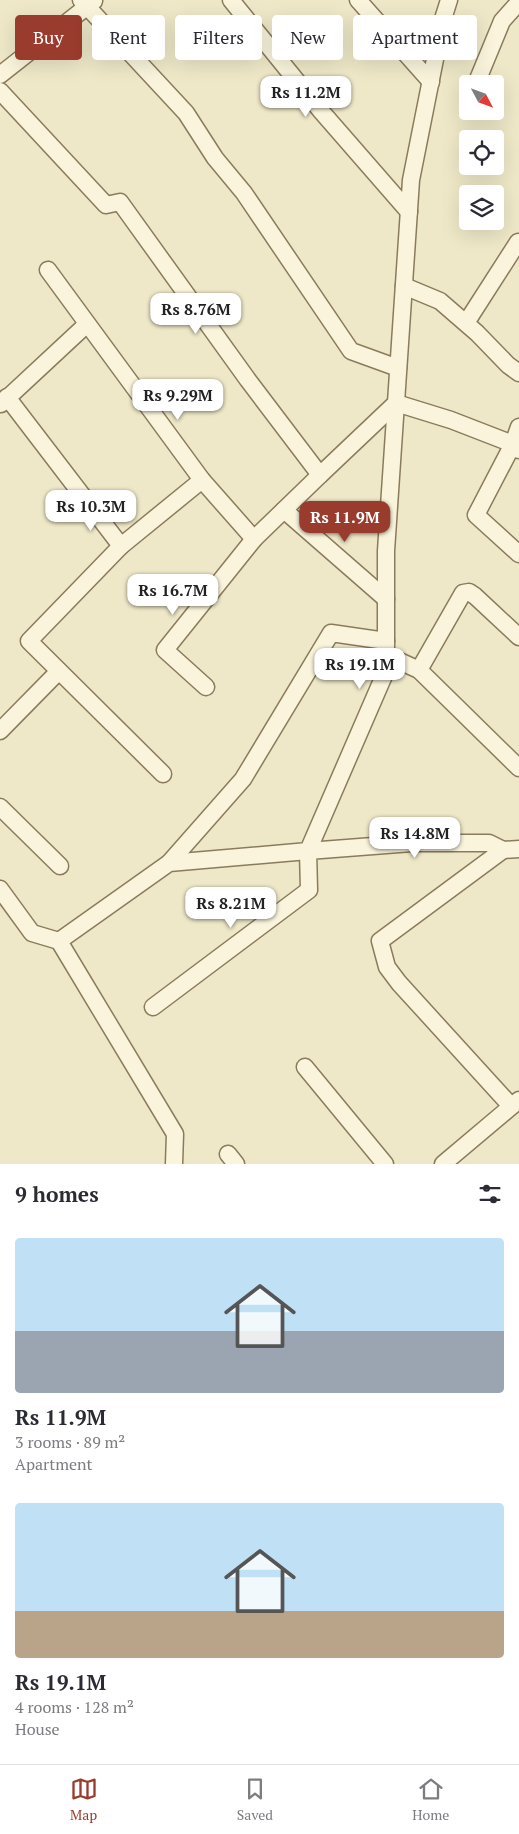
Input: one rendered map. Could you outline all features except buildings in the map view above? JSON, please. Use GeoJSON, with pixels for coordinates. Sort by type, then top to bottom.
{"type":"FeatureCollection","features":[{"type":"Feature","properties":{"kind":"street"},"geometry":{"type":"LineString","coordinates":[[231,0],[321,111],[409,212]]}},
{"type":"Feature","properties":{"kind":"street"},"geometry":{"type":"LineString","coordinates":[[358,0],[431,82]]}},
{"type":"Feature","properties":{"kind":"street"},"geometry":{"type":"LineString","coordinates":[[154,1008],[309,890],[308,851],[386,671],[386,551],[411,180],[443,19],[449,0]]}},
{"type":"Feature","properties":{"kind":"street"},"geometry":{"type":"LineString","coordinates":[[0,75],[88,2],[186,113],[215,158],[244,193],[351,351],[398,368]]}},
{"type":"Feature","properties":{"kind":"street"},"geometry":{"type":"LineString","coordinates":[[480,75],[502,21],[519,2]]}},
{"type":"Feature","properties":{"kind":"street"},"geometry":{"type":"LineString","coordinates":[[0,91],[106,205],[120,202],[248,380],[320,475]]}},
{"type":"Feature","properties":{"kind":"street"},"geometry":{"type":"LineString","coordinates":[[466,323],[518,242]]}},
{"type":"Feature","properties":{"kind":"street"},"geometry":{"type":"LineString","coordinates":[[48,270],[202,480],[254,539]]}},
{"type":"Feature","properties":{"kind":"street"},"geometry":{"type":"LineString","coordinates":[[404,286],[440,301],[519,373]]}},
{"type":"Feature","properties":{"kind":"street"},"geometry":{"type":"LineString","coordinates":[[87,324],[4,401],[121,546]]}},
{"type":"Feature","properties":{"kind":"street"},"geometry":{"type":"LineString","coordinates":[[206,687],[165,650],[254,539],[396,403]]}},
{"type":"Feature","properties":{"kind":"street"},"geometry":{"type":"LineString","coordinates":[[396,403],[451,420],[516,447]]}},
{"type":"Feature","properties":{"kind":"street"},"geometry":{"type":"LineString","coordinates":[[519,427],[516,447],[476,515],[519,554]]}},
{"type":"Feature","properties":{"kind":"street"},"geometry":{"type":"LineString","coordinates":[[163,774],[29,641],[121,546],[202,480]]}},
{"type":"Feature","properties":{"kind":"street"},"geometry":{"type":"LineString","coordinates":[[284,510],[386,599]]}},
{"type":"Feature","properties":{"kind":"street"},"geometry":{"type":"LineString","coordinates":[[419,670],[463,593],[468,592],[475,596],[519,638]]}},
{"type":"Feature","properties":{"kind":"street"},"geometry":{"type":"LineString","coordinates":[[59,941],[169,863],[243,779],[331,633],[386,648],[419,670],[519,768]]}},
{"type":"Feature","properties":{"kind":"street"},"geometry":{"type":"LineString","coordinates":[[0,731],[59,671]]}},
{"type":"Feature","properties":{"kind":"street"},"geometry":{"type":"LineString","coordinates":[[0,806],[60,866]]}},
{"type":"Feature","properties":{"kind":"street"},"geometry":{"type":"LineString","coordinates":[[169,863],[412,843],[489,843],[511,849]]}},
{"type":"Feature","properties":{"kind":"street"},"geometry":{"type":"LineString","coordinates":[[443,1164],[515,1103],[399,983],[387,967],[380,941],[511,849]]}},
{"type":"Feature","properties":{"kind":"street"},"geometry":{"type":"LineString","coordinates":[[0,889],[32,933],[59,941],[175,1134],[174,1164]]}},
{"type":"Feature","properties":{"kind":"street"},"geometry":{"type":"LineString","coordinates":[[305,1067],[385,1164]]}}]}
